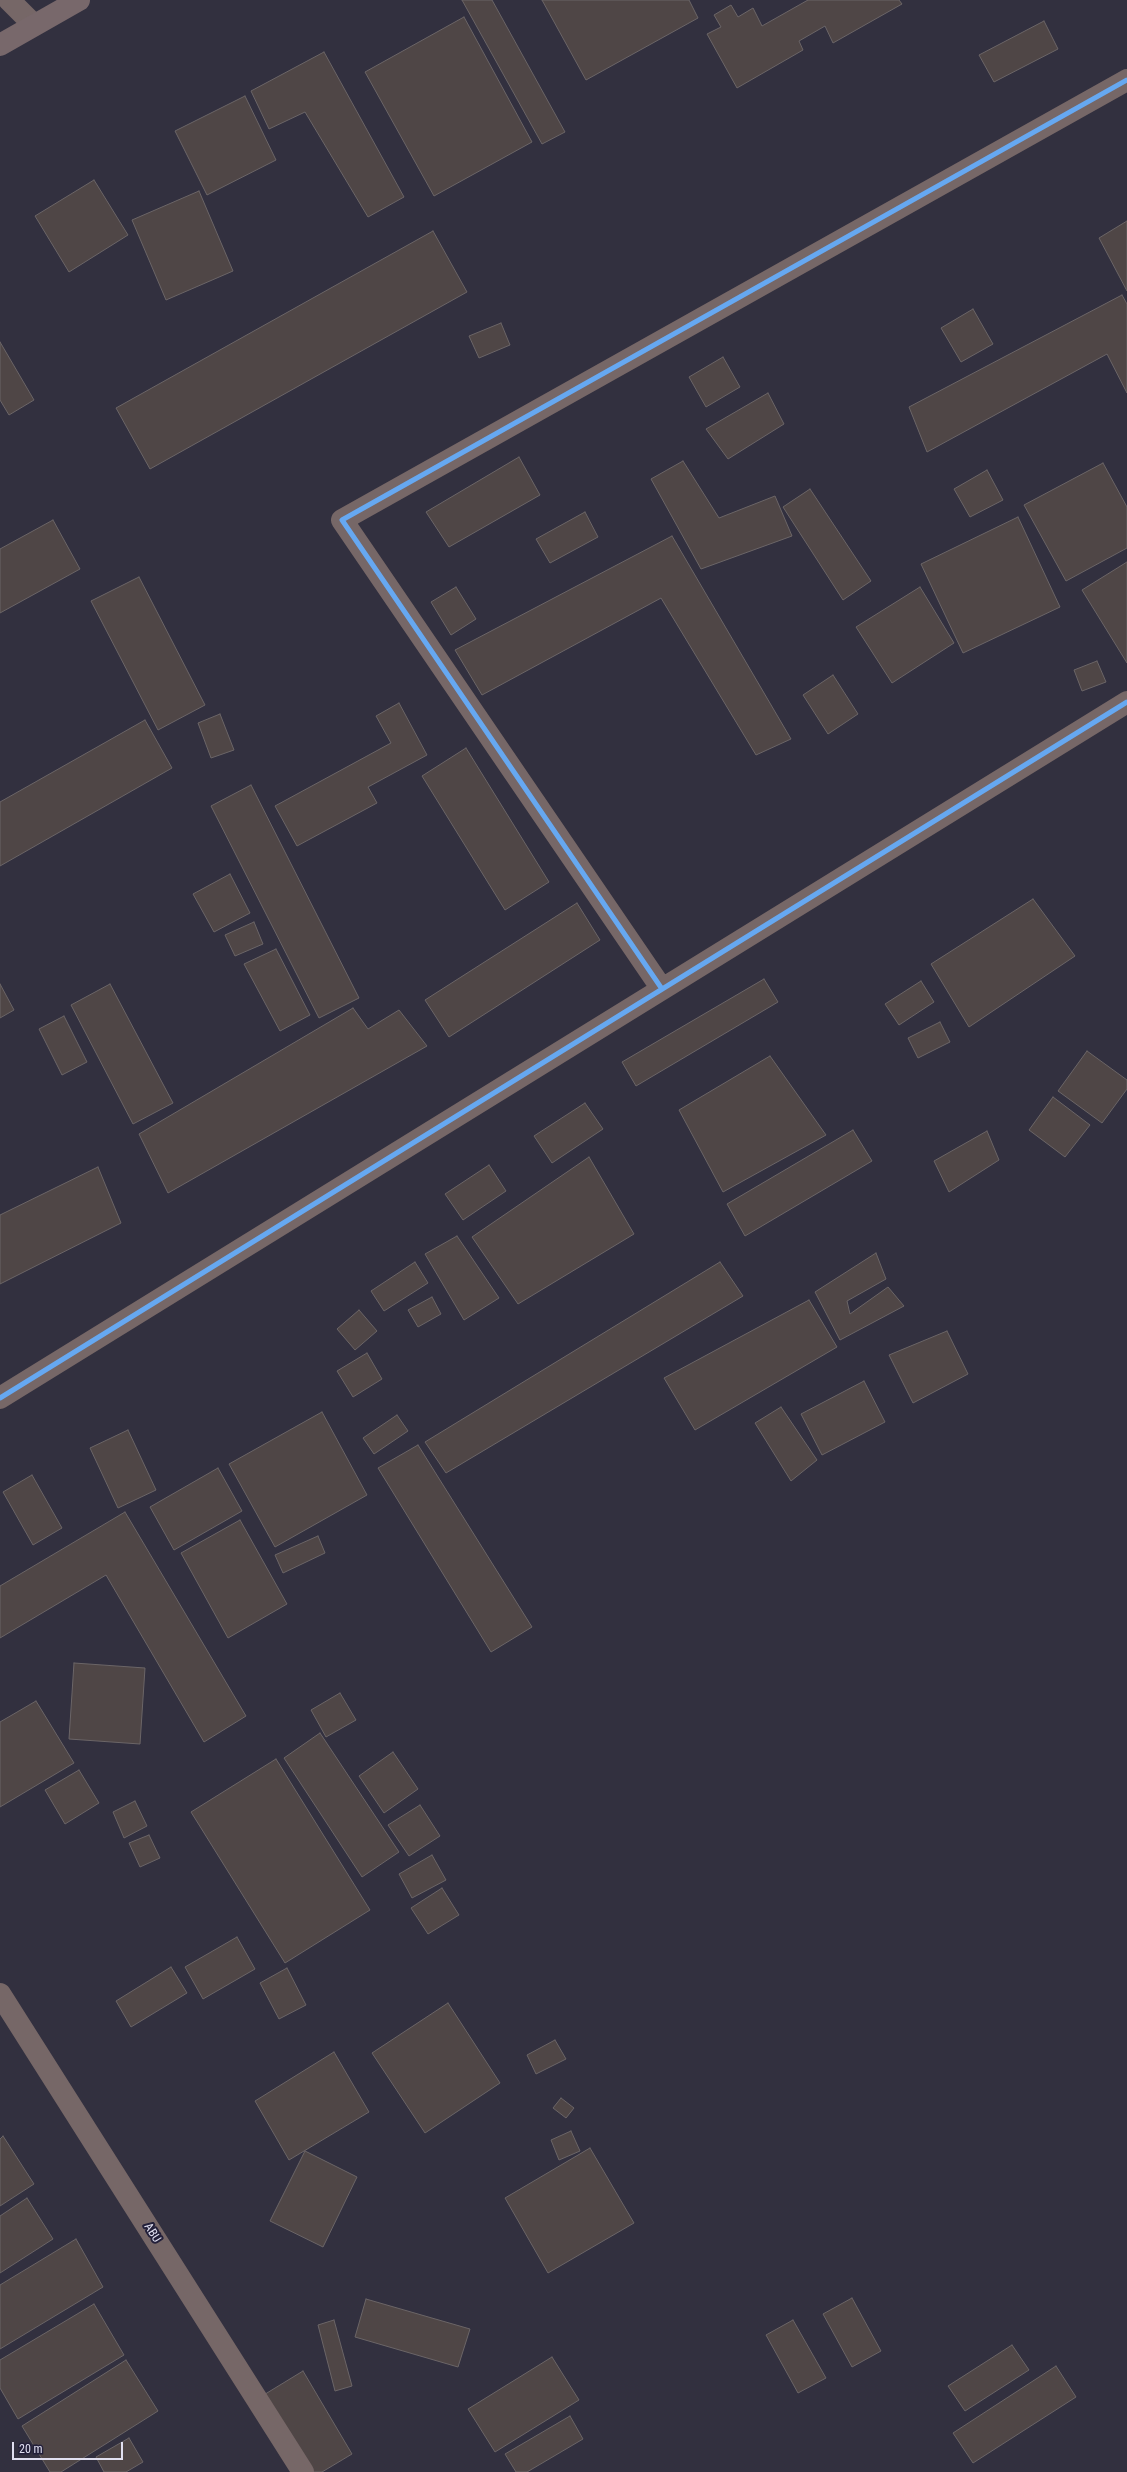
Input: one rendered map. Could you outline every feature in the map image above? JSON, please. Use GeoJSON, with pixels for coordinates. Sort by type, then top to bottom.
{"type":"FeatureCollection","features":[{"type":"Feature","properties":{"kind":"main road"},"geometry":{"type":"LineString","coordinates":[[0,45],[79,0]]}},
{"type":"Feature","properties":{"kind":"street"},"geometry":{"type":"LineString","coordinates":[[9,0],[34,25]]}},
{"type":"Feature","properties":{"kind":"street"},"geometry":{"type":"LineString","coordinates":[[662,989],[342,520],[1127,80]]}},
{"type":"Feature","properties":{"kind":"street"},"geometry":{"type":"LineString","coordinates":[[0,1398],[1127,702]]}},
{"type":"Feature","properties":{"kind":"street","name":"ABU"},"geometry":{"type":"LineString","coordinates":[[0,1994],[303,2472]]}},
{"type":"Feature","properties":{"kind":"building"},"geometry":{"type":"Polygon","coordinates":[[[462,0],[492,0],[565,132],[542,144],[462,0]]]}},
{"type":"Feature","properties":{"kind":"building"},"geometry":{"type":"Polygon","coordinates":[[[542,0],[689,0],[698,18],[586,80],[542,0]]]}},
{"type":"Feature","properties":{"kind":"building"},"geometry":{"type":"Polygon","coordinates":[[[808,0],[899,0],[902,4],[833,43],[825,26],[799,41],[803,50],[737,88],[707,34],[721,27],[714,15],[731,5],[738,17],[753,8],[762,26],[808,0]]]}},
{"type":"Feature","properties":{"kind":"building"},"geometry":{"type":"Polygon","coordinates":[[[464,17],[532,142],[434,196],[365,72],[464,17]]]}},
{"type":"Feature","properties":{"kind":"building"},"geometry":{"type":"Polygon","coordinates":[[[1044,21],[1058,49],[994,82],[979,55],[1044,21]]]}},
{"type":"Feature","properties":{"kind":"building"},"geometry":{"type":"Polygon","coordinates":[[[324,52],[404,197],[368,217],[305,112],[269,129],[251,91],[324,52]]]}},
{"type":"Feature","properties":{"kind":"building"},"geometry":{"type":"Polygon","coordinates":[[[245,96],[276,160],[207,195],[175,131],[245,96]]]}},
{"type":"Feature","properties":{"kind":"building"},"geometry":{"type":"Polygon","coordinates":[[[94,180],[128,235],[69,272],[35,216],[94,180]]]}},
{"type":"Feature","properties":{"kind":"building"},"geometry":{"type":"Polygon","coordinates":[[[199,191],[233,271],[166,300],[132,220],[199,191]]]}},
{"type":"Feature","properties":{"kind":"building"},"geometry":{"type":"Polygon","coordinates":[[[1127,221],[1127,291],[1099,238],[1127,221]]]}},
{"type":"Feature","properties":{"kind":"building"},"geometry":{"type":"Polygon","coordinates":[[[433,231],[467,292],[150,469],[116,408],[433,231]]]}},
{"type":"Feature","properties":{"kind":"building"},"geometry":{"type":"Polygon","coordinates":[[[1122,295],[1127,304],[1127,393],[1107,354],[927,452],[909,407],[1122,295]]]}},
{"type":"Feature","properties":{"kind":"building"},"geometry":{"type":"Polygon","coordinates":[[[973,309],[993,344],[961,362],[941,328],[973,309]]]}},
{"type":"Feature","properties":{"kind":"building"},"geometry":{"type":"Polygon","coordinates":[[[501,323],[510,345],[479,358],[469,336],[501,323]]]}},
{"type":"Feature","properties":{"kind":"building"},"geometry":{"type":"Polygon","coordinates":[[[0,342],[34,400],[9,415],[0,400],[0,342]]]}},
{"type":"Feature","properties":{"kind":"building"},"geometry":{"type":"Polygon","coordinates":[[[723,357],[740,387],[706,407],[689,377],[723,357]]]}},
{"type":"Feature","properties":{"kind":"building"},"geometry":{"type":"Polygon","coordinates":[[[768,393],[784,424],[728,459],[706,429],[768,393]]]}},
{"type":"Feature","properties":{"kind":"building"},"geometry":{"type":"Polygon","coordinates":[[[519,457],[540,495],[449,547],[426,512],[519,457]]]}},
{"type":"Feature","properties":{"kind":"building"},"geometry":{"type":"Polygon","coordinates":[[[683,461],[719,518],[775,496],[792,536],[701,569],[651,479],[683,461]]]}},
{"type":"Feature","properties":{"kind":"building"},"geometry":{"type":"Polygon","coordinates":[[[1103,463],[1127,507],[1127,548],[1066,581],[1024,505],[1103,463]]]}},
{"type":"Feature","properties":{"kind":"building"},"geometry":{"type":"Polygon","coordinates":[[[987,470],[1003,500],[970,517],[954,489],[987,470]]]}},
{"type":"Feature","properties":{"kind":"building"},"geometry":{"type":"Polygon","coordinates":[[[810,489],[871,581],[843,600],[783,507],[810,489]]]}},
{"type":"Feature","properties":{"kind":"building"},"geometry":{"type":"Polygon","coordinates":[[[585,512],[598,537],[550,563],[536,539],[585,512]]]}},
{"type":"Feature","properties":{"kind":"building"},"geometry":{"type":"Polygon","coordinates":[[[1018,517],[1060,607],[963,653],[921,564],[1018,517]]]}},
{"type":"Feature","properties":{"kind":"building"},"geometry":{"type":"Polygon","coordinates":[[[53,520],[80,569],[0,613],[0,549],[53,520]]]}},
{"type":"Feature","properties":{"kind":"building"},"geometry":{"type":"Polygon","coordinates":[[[672,536],[791,739],[756,755],[661,598],[482,695],[455,650],[672,536]]]}},
{"type":"Feature","properties":{"kind":"building"},"geometry":{"type":"Polygon","coordinates":[[[1127,562],[1127,663],[1082,590],[1127,562]]]}},
{"type":"Feature","properties":{"kind":"building"},"geometry":{"type":"Polygon","coordinates":[[[139,577],[205,705],[158,730],[91,601],[139,577]]]}},
{"type":"Feature","properties":{"kind":"building"},"geometry":{"type":"Polygon","coordinates":[[[456,587],[476,619],[451,635],[431,602],[456,587]]]}},
{"type":"Feature","properties":{"kind":"building"},"geometry":{"type":"Polygon","coordinates":[[[920,587],[954,643],[892,683],[856,627],[920,587]]]}},
{"type":"Feature","properties":{"kind":"building"},"geometry":{"type":"Polygon","coordinates":[[[1097,661],[1106,682],[1082,691],[1074,670],[1097,661]]]}},
{"type":"Feature","properties":{"kind":"building"},"geometry":{"type":"Polygon","coordinates":[[[833,675],[858,714],[828,734],[803,695],[833,675]]]}},
{"type":"Feature","properties":{"kind":"building"},"geometry":{"type":"Polygon","coordinates":[[[399,703],[427,755],[368,787],[377,803],[297,846],[275,806],[391,743],[376,716],[399,703]]]}},
{"type":"Feature","properties":{"kind":"building"},"geometry":{"type":"Polygon","coordinates":[[[220,714],[234,750],[211,758],[198,723],[220,714]]]}},
{"type":"Feature","properties":{"kind":"building"},"geometry":{"type":"Polygon","coordinates":[[[145,720],[172,768],[0,866],[0,802],[145,720]]]}},
{"type":"Feature","properties":{"kind":"building"},"geometry":{"type":"Polygon","coordinates":[[[466,748],[549,882],[505,910],[422,776],[466,748]]]}},
{"type":"Feature","properties":{"kind":"building"},"geometry":{"type":"Polygon","coordinates":[[[251,785],[359,998],[319,1018],[211,806],[251,785]]]}},
{"type":"Feature","properties":{"kind":"building"},"geometry":{"type":"Polygon","coordinates":[[[230,874],[250,913],[214,932],[193,894],[230,874]]]}},
{"type":"Feature","properties":{"kind":"building"},"geometry":{"type":"Polygon","coordinates":[[[1033,899],[1075,956],[969,1027],[931,964],[1033,899]]]}},
{"type":"Feature","properties":{"kind":"building"},"geometry":{"type":"Polygon","coordinates":[[[577,903],[600,940],[449,1037],[425,1000],[577,903]]]}},
{"type":"Feature","properties":{"kind":"building"},"geometry":{"type":"Polygon","coordinates":[[[254,922],[263,944],[235,956],[225,935],[254,922]]]}},
{"type":"Feature","properties":{"kind":"building"},"geometry":{"type":"Polygon","coordinates":[[[276,949],[310,1015],[280,1031],[244,964],[276,949]]]}},
{"type":"Feature","properties":{"kind":"building"},"geometry":{"type":"Polygon","coordinates":[[[764,979],[778,1002],[636,1086],[622,1062],[764,979]]]}},
{"type":"Feature","properties":{"kind":"building"},"geometry":{"type":"Polygon","coordinates":[[[921,981],[934,1002],[899,1025],[885,1004],[921,981]]]}},
{"type":"Feature","properties":{"kind":"building"},"geometry":{"type":"Polygon","coordinates":[[[0,984],[14,1010],[0,1018],[0,984]]]}},
{"type":"Feature","properties":{"kind":"building"},"geometry":{"type":"Polygon","coordinates":[[[110,984],[173,1103],[133,1124],[71,1005],[110,984]]]}},
{"type":"Feature","properties":{"kind":"building"},"geometry":{"type":"Polygon","coordinates":[[[353,1008],[368,1029],[399,1010],[427,1046],[168,1193],[139,1134],[353,1008]]]}},
{"type":"Feature","properties":{"kind":"building"},"geometry":{"type":"Polygon","coordinates":[[[64,1016],[87,1062],[62,1075],[39,1029],[64,1016]]]}},
{"type":"Feature","properties":{"kind":"building"},"geometry":{"type":"Polygon","coordinates":[[[940,1022],[950,1042],[918,1058],[908,1038],[940,1022]]]}},
{"type":"Feature","properties":{"kind":"building"},"geometry":{"type":"Polygon","coordinates":[[[1087,1051],[1127,1080],[1127,1089],[1102,1123],[1058,1091],[1087,1051]]]}},
{"type":"Feature","properties":{"kind":"building"},"geometry":{"type":"Polygon","coordinates":[[[770,1056],[826,1135],[723,1192],[679,1110],[770,1056]]]}},
{"type":"Feature","properties":{"kind":"building"},"geometry":{"type":"Polygon","coordinates":[[[1053,1097],[1090,1125],[1065,1157],[1029,1130],[1053,1097]]]}},
{"type":"Feature","properties":{"kind":"building"},"geometry":{"type":"Polygon","coordinates":[[[585,1103],[603,1129],[552,1163],[534,1136],[585,1103]]]}},
{"type":"Feature","properties":{"kind":"building"},"geometry":{"type":"Polygon","coordinates":[[[853,1130],[872,1161],[745,1236],[727,1204],[853,1130]]]}},
{"type":"Feature","properties":{"kind":"building"},"geometry":{"type":"Polygon","coordinates":[[[987,1131],[999,1160],[949,1192],[934,1161],[987,1131]]]}},
{"type":"Feature","properties":{"kind":"building"},"geometry":{"type":"Polygon","coordinates":[[[589,1157],[634,1234],[518,1304],[472,1237],[589,1157]]]}},
{"type":"Feature","properties":{"kind":"building"},"geometry":{"type":"Polygon","coordinates":[[[489,1165],[506,1191],[463,1220],[445,1194],[489,1165]]]}},
{"type":"Feature","properties":{"kind":"building"},"geometry":{"type":"Polygon","coordinates":[[[98,1167],[121,1223],[0,1284],[0,1215],[98,1167]]]}},
{"type":"Feature","properties":{"kind":"building"},"geometry":{"type":"Polygon","coordinates":[[[457,1236],[499,1298],[464,1320],[425,1254],[457,1236]]]}},
{"type":"Feature","properties":{"kind":"building"},"geometry":{"type":"Polygon","coordinates":[[[876,1253],[886,1279],[847,1301],[850,1314],[888,1287],[904,1306],[840,1340],[815,1292],[876,1253]]]}},
{"type":"Feature","properties":{"kind":"building"},"geometry":{"type":"Polygon","coordinates":[[[415,1262],[428,1283],[384,1311],[371,1291],[415,1262]]]}},
{"type":"Feature","properties":{"kind":"building"},"geometry":{"type":"Polygon","coordinates":[[[720,1262],[743,1296],[446,1473],[425,1442],[720,1262]]]}},
{"type":"Feature","properties":{"kind":"building"},"geometry":{"type":"Polygon","coordinates":[[[432,1297],[441,1314],[418,1327],[408,1310],[432,1297]]]}},
{"type":"Feature","properties":{"kind":"building"},"geometry":{"type":"Polygon","coordinates":[[[809,1300],[837,1347],[695,1430],[664,1378],[809,1300]]]}},
{"type":"Feature","properties":{"kind":"building"},"geometry":{"type":"Polygon","coordinates":[[[359,1310],[377,1331],[355,1350],[337,1329],[359,1310]]]}},
{"type":"Feature","properties":{"kind":"building"},"geometry":{"type":"Polygon","coordinates":[[[947,1331],[968,1374],[913,1403],[889,1355],[947,1331]]]}},
{"type":"Feature","properties":{"kind":"building"},"geometry":{"type":"Polygon","coordinates":[[[367,1353],[382,1379],[353,1397],[337,1371],[367,1353]]]}},
{"type":"Feature","properties":{"kind":"building"},"geometry":{"type":"Polygon","coordinates":[[[864,1381],[885,1422],[822,1455],[801,1414],[864,1381]]]}},
{"type":"Feature","properties":{"kind":"building"},"geometry":{"type":"Polygon","coordinates":[[[781,1407],[817,1460],[791,1481],[755,1423],[781,1407]]]}},
{"type":"Feature","properties":{"kind":"building"},"geometry":{"type":"Polygon","coordinates":[[[322,1412],[367,1495],[275,1547],[229,1464],[322,1412]]]}},
{"type":"Feature","properties":{"kind":"building"},"geometry":{"type":"Polygon","coordinates":[[[397,1415],[408,1431],[374,1454],[363,1438],[397,1415]]]}},
{"type":"Feature","properties":{"kind":"building"},"geometry":{"type":"Polygon","coordinates":[[[128,1430],[156,1490],[118,1508],[90,1448],[128,1430]]]}},
{"type":"Feature","properties":{"kind":"building"},"geometry":{"type":"Polygon","coordinates":[[[418,1445],[532,1627],[491,1652],[378,1468],[418,1445]]]}},
{"type":"Feature","properties":{"kind":"building"},"geometry":{"type":"Polygon","coordinates":[[[218,1468],[242,1511],[174,1550],[150,1507],[218,1468]]]}},
{"type":"Feature","properties":{"kind":"building"},"geometry":{"type":"Polygon","coordinates":[[[32,1475],[62,1528],[33,1545],[3,1492],[32,1475]]]}},
{"type":"Feature","properties":{"kind":"building"},"geometry":{"type":"Polygon","coordinates":[[[125,1512],[246,1716],[204,1742],[106,1575],[0,1638],[0,1586],[125,1512]]]}},
{"type":"Feature","properties":{"kind":"building"},"geometry":{"type":"Polygon","coordinates":[[[240,1520],[287,1604],[228,1638],[181,1553],[240,1520]]]}},
{"type":"Feature","properties":{"kind":"building"},"geometry":{"type":"Polygon","coordinates":[[[318,1536],[325,1553],[283,1573],[275,1555],[318,1536]]]}},
{"type":"Feature","properties":{"kind":"building"},"geometry":{"type":"Polygon","coordinates":[[[74,1663],[145,1668],[140,1744],[69,1739],[74,1663]]]}},
{"type":"Feature","properties":{"kind":"building"},"geometry":{"type":"Polygon","coordinates":[[[340,1693],[356,1720],[326,1737],[311,1710],[340,1693]]]}},
{"type":"Feature","properties":{"kind":"building"},"geometry":{"type":"Polygon","coordinates":[[[36,1701],[74,1763],[0,1807],[0,1722],[36,1701]]]}},
{"type":"Feature","properties":{"kind":"building"},"geometry":{"type":"Polygon","coordinates":[[[320,1733],[399,1852],[362,1877],[284,1758],[320,1733]]]}},
{"type":"Feature","properties":{"kind":"building"},"geometry":{"type":"Polygon","coordinates":[[[393,1752],[418,1789],[384,1813],[359,1776],[393,1752]]]}},
{"type":"Feature","properties":{"kind":"building"},"geometry":{"type":"Polygon","coordinates":[[[276,1759],[370,1910],[285,1963],[191,1812],[276,1759]]]}},
{"type":"Feature","properties":{"kind":"building"},"geometry":{"type":"Polygon","coordinates":[[[79,1770],[99,1803],[65,1824],[45,1790],[79,1770]]]}},
{"type":"Feature","properties":{"kind":"building"},"geometry":{"type":"Polygon","coordinates":[[[135,1801],[147,1826],[124,1838],[113,1812],[135,1801]]]}},
{"type":"Feature","properties":{"kind":"building"},"geometry":{"type":"Polygon","coordinates":[[[420,1805],[440,1836],[409,1856],[388,1825],[420,1805]]]}},
{"type":"Feature","properties":{"kind":"building"},"geometry":{"type":"Polygon","coordinates":[[[149,1835],[160,1858],[140,1867],[129,1843],[149,1835]]]}},
{"type":"Feature","properties":{"kind":"building"},"geometry":{"type":"Polygon","coordinates":[[[432,1855],[446,1880],[412,1898],[399,1874],[432,1855]]]}},
{"type":"Feature","properties":{"kind":"building"},"geometry":{"type":"Polygon","coordinates":[[[442,1888],[459,1915],[428,1934],[411,1908],[442,1888]]]}},
{"type":"Feature","properties":{"kind":"building"},"geometry":{"type":"Polygon","coordinates":[[[237,1937],[255,1969],[203,1999],[185,1967],[237,1937]]]}},
{"type":"Feature","properties":{"kind":"building"},"geometry":{"type":"Polygon","coordinates":[[[171,1967],[187,1993],[131,2027],[116,2001],[171,1967]]]}},
{"type":"Feature","properties":{"kind":"building"},"geometry":{"type":"Polygon","coordinates":[[[287,1968],[306,2005],[279,2019],[260,1983],[287,1968]]]}},
{"type":"Feature","properties":{"kind":"building"},"geometry":{"type":"Polygon","coordinates":[[[448,2003],[500,2083],[425,2133],[372,2053],[448,2003]]]}},
{"type":"Feature","properties":{"kind":"building"},"geometry":{"type":"Polygon","coordinates":[[[555,2040],[566,2059],[536,2074],[527,2055],[555,2040]]]}},
{"type":"Feature","properties":{"kind":"building"},"geometry":{"type":"Polygon","coordinates":[[[334,2052],[369,2112],[289,2160],[255,2101],[334,2052]]]}},
{"type":"Feature","properties":{"kind":"building"},"geometry":{"type":"Polygon","coordinates":[[[561,2098],[574,2108],[566,2118],[553,2108],[561,2098]]]}},
{"type":"Feature","properties":{"kind":"building"},"geometry":{"type":"Polygon","coordinates":[[[571,2131],[580,2151],[559,2160],[551,2140],[571,2131]]]}},
{"type":"Feature","properties":{"kind":"building"},"geometry":{"type":"Polygon","coordinates":[[[3,2136],[34,2184],[0,2206],[0,2139],[3,2136]]]}},
{"type":"Feature","properties":{"kind":"building"},"geometry":{"type":"Polygon","coordinates":[[[590,2148],[634,2223],[548,2273],[505,2198],[590,2148]]]}},
{"type":"Feature","properties":{"kind":"building"},"geometry":{"type":"Polygon","coordinates":[[[305,2151],[357,2177],[323,2247],[270,2221],[305,2151]]]}},
{"type":"Feature","properties":{"kind":"building"},"geometry":{"type":"Polygon","coordinates":[[[27,2198],[53,2239],[0,2273],[0,2216],[27,2198]]]}},
{"type":"Feature","properties":{"kind":"building"},"geometry":{"type":"Polygon","coordinates":[[[76,2239],[103,2287],[0,2349],[0,2285],[76,2239]]]}},
{"type":"Feature","properties":{"kind":"building"},"geometry":{"type":"Polygon","coordinates":[[[852,2298],[881,2351],[852,2367],[823,2314],[852,2298]]]}},
{"type":"Feature","properties":{"kind":"building"},"geometry":{"type":"Polygon","coordinates":[[[366,2299],[470,2329],[458,2367],[355,2337],[366,2299]]]}},
{"type":"Feature","properties":{"kind":"building"},"geometry":{"type":"Polygon","coordinates":[[[94,2304],[124,2355],[18,2419],[0,2388],[0,2360],[94,2304]]]}},
{"type":"Feature","properties":{"kind":"building"},"geometry":{"type":"Polygon","coordinates":[[[334,2320],[352,2386],[335,2391],[318,2325],[334,2320]]]}},
{"type":"Feature","properties":{"kind":"building"},"geometry":{"type":"Polygon","coordinates":[[[793,2320],[826,2378],[798,2393],[766,2335],[793,2320]]]}},
{"type":"Feature","properties":{"kind":"building"},"geometry":{"type":"Polygon","coordinates":[[[1012,2345],[1029,2370],[965,2411],[948,2386],[1012,2345]]]}},
{"type":"Feature","properties":{"kind":"building"},"geometry":{"type":"Polygon","coordinates":[[[552,2357],[579,2400],[495,2452],[468,2409],[552,2357]]]}},
{"type":"Feature","properties":{"kind":"building"},"geometry":{"type":"Polygon","coordinates":[[[126,2360],[158,2411],[61,2472],[50,2472],[22,2426],[126,2360]]]}},
{"type":"Feature","properties":{"kind":"building"},"geometry":{"type":"Polygon","coordinates":[[[1056,2366],[1076,2397],[973,2463],[953,2433],[1056,2366]]]}},
{"type":"Feature","properties":{"kind":"building"},"geometry":{"type":"Polygon","coordinates":[[[303,2371],[352,2454],[322,2472],[307,2472],[262,2396],[303,2371]]]}},
{"type":"Feature","properties":{"kind":"building"},"geometry":{"type":"Polygon","coordinates":[[[570,2416],[583,2439],[527,2472],[516,2472],[505,2454],[570,2416]]]}},
{"type":"Feature","properties":{"kind":"building"},"geometry":{"type":"Polygon","coordinates":[[[129,2438],[143,2462],[126,2472],[104,2472],[96,2457],[129,2438]]]}},
{"type":"Feature","properties":{"kind":"cycle path"},"geometry":{"type":"LineString","coordinates":[[662,989],[342,520],[1127,80]]}},
{"type":"Feature","properties":{"kind":"cycle path"},"geometry":{"type":"LineString","coordinates":[[0,1398],[1127,702]]}}]}
